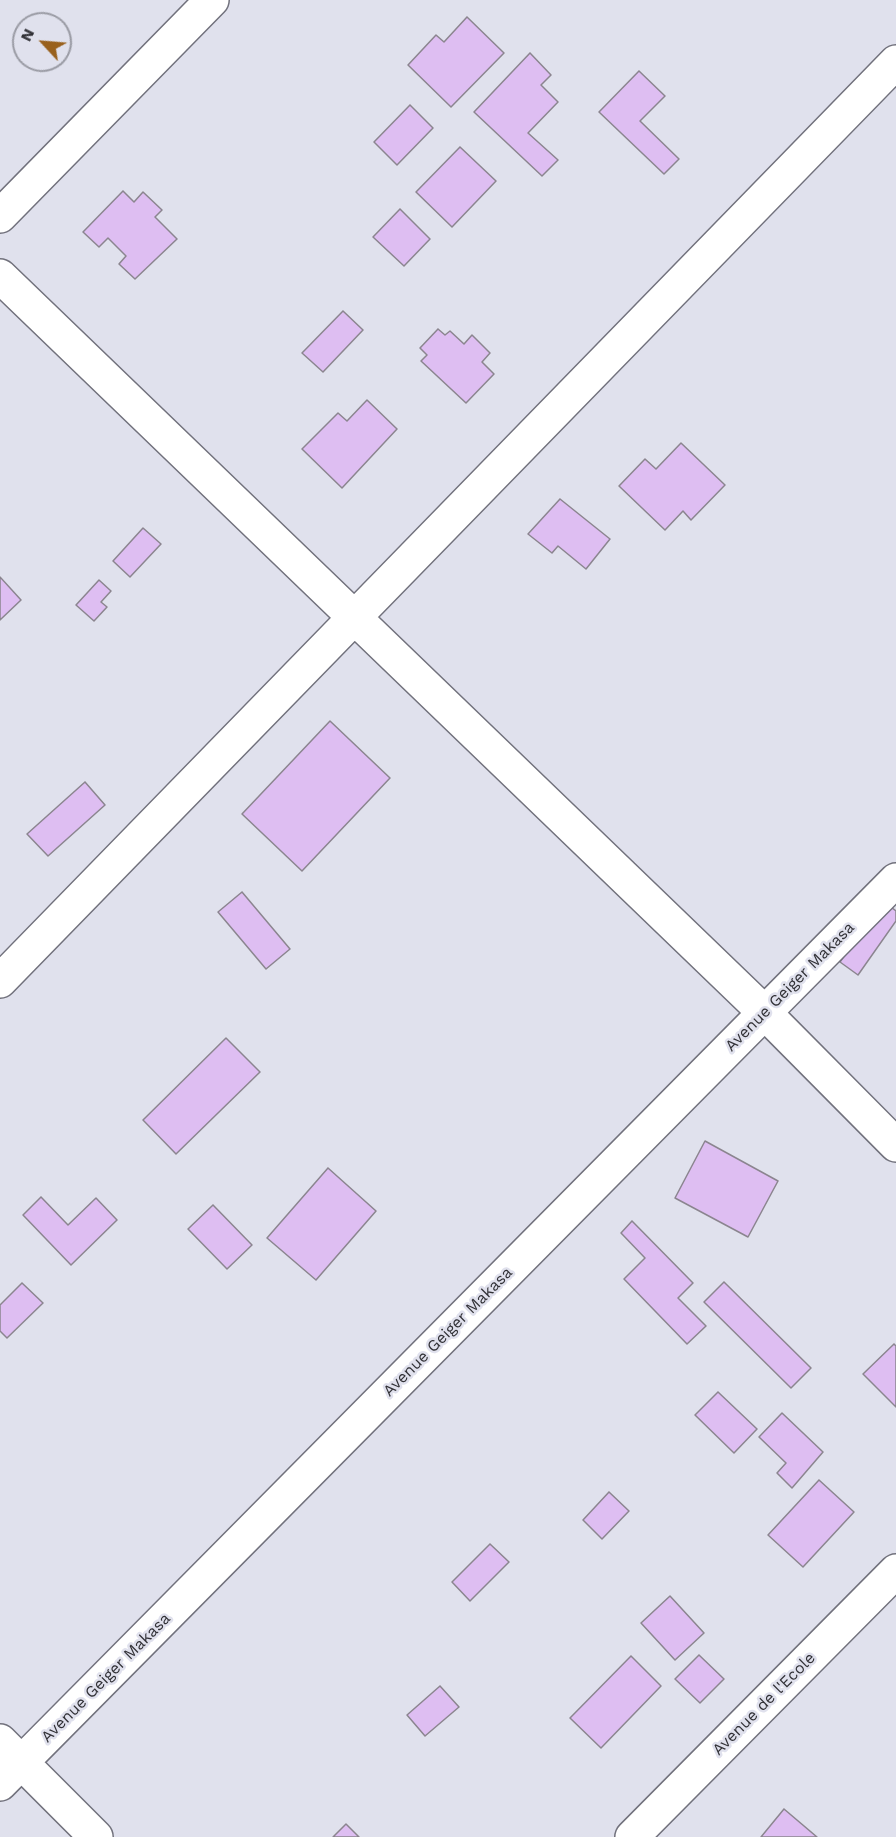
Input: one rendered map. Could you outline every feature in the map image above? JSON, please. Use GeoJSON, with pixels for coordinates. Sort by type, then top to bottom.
{"type":"FeatureCollection","features":[{"type":"Feature","properties":{"kind":"street"},"geometry":{"type":"LineString","coordinates":[[0,216],[212,0]]}},
{"type":"Feature","properties":{"kind":"street"},"geometry":{"type":"LineString","coordinates":[[0,981],[896,62]]}},
{"type":"Feature","properties":{"kind":"street"},"geometry":{"type":"LineString","coordinates":[[0,276],[765,1012],[896,1145]]}},
{"type":"Feature","properties":{"kind":"street","name":"Avenue Geiger Makasa"},"geometry":{"type":"LineString","coordinates":[[7,1763],[896,880]]}},
{"type":"Feature","properties":{"kind":"street","name":"Avenue de l'Ecole"},"geometry":{"type":"LineString","coordinates":[[632,1837],[896,1571]]}},
{"type":"Feature","properties":{"kind":"street"},"geometry":{"type":"LineString","coordinates":[[7,1763],[96,1837]]}},
{"type":"Feature","properties":{"kind":"building"},"geometry":{"type":"Polygon","coordinates":[[[467,17],[504,53],[451,107],[408,65],[436,35],[444,42],[467,17]]]}},
{"type":"Feature","properties":{"kind":"building"},"geometry":{"type":"Polygon","coordinates":[[[530,53],[551,75],[541,85],[558,102],[528,133],[558,160],[542,176],[474,112],[530,53]]]}},
{"type":"Feature","properties":{"kind":"building"},"geometry":{"type":"Polygon","coordinates":[[[639,71],[665,96],[640,121],[679,159],[664,174],[599,112],[639,71]]]}},
{"type":"Feature","properties":{"kind":"building"},"geometry":{"type":"Polygon","coordinates":[[[410,105],[433,128],[397,165],[374,142],[410,105]]]}},
{"type":"Feature","properties":{"kind":"building"},"geometry":{"type":"Polygon","coordinates":[[[460,147],[496,181],[452,227],[416,192],[460,147]]]}},
{"type":"Feature","properties":{"kind":"building"},"geometry":{"type":"Polygon","coordinates":[[[123,191],[134,202],[143,192],[162,210],[155,217],[177,239],[135,279],[119,264],[126,256],[108,238],[99,247],[83,232],[123,191]]]}},
{"type":"Feature","properties":{"kind":"building"},"geometry":{"type":"Polygon","coordinates":[[[400,209],[430,239],[404,266],[373,237],[400,209]]]}},
{"type":"Feature","properties":{"kind":"building"},"geometry":{"type":"Polygon","coordinates":[[[343,311],[363,330],[323,372],[302,353],[343,311]]]}},
{"type":"Feature","properties":{"kind":"building"},"geometry":{"type":"Polygon","coordinates":[[[438,329],[445,335],[450,331],[464,344],[472,335],[490,353],[482,362],[494,374],[466,403],[421,361],[427,355],[420,348],[438,329]]]}},
{"type":"Feature","properties":{"kind":"building"},"geometry":{"type":"Polygon","coordinates":[[[367,400],[397,429],[342,488],[302,449],[338,413],[347,421],[367,400]]]}},
{"type":"Feature","properties":{"kind":"building"},"geometry":{"type":"Polygon","coordinates":[[[681,443],[725,485],[691,520],[683,511],[665,530],[619,486],[645,459],[656,469],[681,443]]]}},
{"type":"Feature","properties":{"kind":"building"},"geometry":{"type":"Polygon","coordinates":[[[560,499],[610,539],[586,569],[558,546],[552,553],[528,534],[560,499]]]}},
{"type":"Feature","properties":{"kind":"building"},"geometry":{"type":"Polygon","coordinates":[[[143,528],[161,544],[130,577],[113,561],[143,528]]]}},
{"type":"Feature","properties":{"kind":"building"},"geometry":{"type":"Polygon","coordinates":[[[0,577],[21,600],[0,620],[0,577]]]}},
{"type":"Feature","properties":{"kind":"building"},"geometry":{"type":"Polygon","coordinates":[[[99,580],[111,591],[101,602],[107,607],[94,621],[76,605],[99,580]]]}},
{"type":"Feature","properties":{"kind":"building"},"geometry":{"type":"Polygon","coordinates":[[[330,721],[390,778],[302,871],[242,814],[330,721]]]}},
{"type":"Feature","properties":{"kind":"building"},"geometry":{"type":"Polygon","coordinates":[[[85,782],[105,805],[48,856],[27,834],[85,782]]]}},
{"type":"Feature","properties":{"kind":"building"},"geometry":{"type":"Polygon","coordinates":[[[242,892],[290,949],[266,969],[218,912],[242,892]]]}},
{"type":"Feature","properties":{"kind":"building"},"geometry":{"type":"Polygon","coordinates":[[[883,901],[896,911],[896,921],[858,975],[840,962],[883,901]]]}},
{"type":"Feature","properties":{"kind":"building"},"geometry":{"type":"Polygon","coordinates":[[[226,1038],[260,1072],[176,1154],[143,1120],[226,1038]]]}},
{"type":"Feature","properties":{"kind":"building"},"geometry":{"type":"Polygon","coordinates":[[[705,1141],[778,1181],[748,1237],[675,1198],[705,1141]]]}},
{"type":"Feature","properties":{"kind":"building"},"geometry":{"type":"Polygon","coordinates":[[[328,1168],[376,1211],[316,1280],[267,1238],[328,1168]]]}},
{"type":"Feature","properties":{"kind":"building"},"geometry":{"type":"Polygon","coordinates":[[[41,1197],[68,1225],[96,1198],[117,1220],[71,1265],[23,1215],[41,1197]]]}},
{"type":"Feature","properties":{"kind":"building"},"geometry":{"type":"Polygon","coordinates":[[[213,1205],[252,1245],[227,1269],[188,1229],[213,1205]]]}},
{"type":"Feature","properties":{"kind":"building"},"geometry":{"type":"Polygon","coordinates":[[[632,1221],[693,1283],[678,1298],[706,1326],[687,1344],[624,1279],[645,1258],[621,1233],[632,1221]]]}},
{"type":"Feature","properties":{"kind":"building"},"geometry":{"type":"Polygon","coordinates":[[[724,1282],[811,1368],[791,1388],[704,1302],[724,1282]]]}},
{"type":"Feature","properties":{"kind":"building"},"geometry":{"type":"Polygon","coordinates":[[[22,1283],[43,1303],[7,1338],[0,1331],[0,1305],[22,1283]]]}},
{"type":"Feature","properties":{"kind":"building"},"geometry":{"type":"Polygon","coordinates":[[[894,1344],[896,1346],[896,1407],[863,1374],[894,1344]]]}},
{"type":"Feature","properties":{"kind":"building"},"geometry":{"type":"Polygon","coordinates":[[[718,1392],[757,1429],[734,1453],[695,1415],[718,1392]]]}},
{"type":"Feature","properties":{"kind":"building"},"geometry":{"type":"Polygon","coordinates":[[[782,1413],[823,1452],[792,1488],[777,1473],[786,1463],[759,1437],[782,1413]]]}},
{"type":"Feature","properties":{"kind":"building"},"geometry":{"type":"Polygon","coordinates":[[[819,1480],[854,1512],[803,1567],[768,1535],[819,1480]]]}},
{"type":"Feature","properties":{"kind":"building"},"geometry":{"type":"Polygon","coordinates":[[[609,1492],[629,1511],[602,1539],[583,1520],[609,1492]]]}},
{"type":"Feature","properties":{"kind":"building"},"geometry":{"type":"Polygon","coordinates":[[[490,1544],[509,1562],[470,1601],[452,1582],[490,1544]]]}},
{"type":"Feature","properties":{"kind":"building"},"geometry":{"type":"Polygon","coordinates":[[[670,1596],[704,1633],[675,1660],[641,1623],[670,1596]]]}},
{"type":"Feature","properties":{"kind":"building"},"geometry":{"type":"Polygon","coordinates":[[[699,1655],[724,1679],[700,1703],[675,1679],[699,1655]]]}},
{"type":"Feature","properties":{"kind":"building"},"geometry":{"type":"Polygon","coordinates":[[[631,1656],[661,1686],[601,1748],[570,1718],[631,1656]]]}},
{"type":"Feature","properties":{"kind":"building"},"geometry":{"type":"Polygon","coordinates":[[[440,1686],[459,1707],[425,1736],[407,1715],[440,1686]]]}},
{"type":"Feature","properties":{"kind":"building"},"geometry":{"type":"Polygon","coordinates":[[[784,1809],[817,1837],[761,1837],[784,1809]]]}},
{"type":"Feature","properties":{"kind":"building"},"geometry":{"type":"Polygon","coordinates":[[[346,1824],[359,1837],[333,1837],[346,1824]]]}}]}
